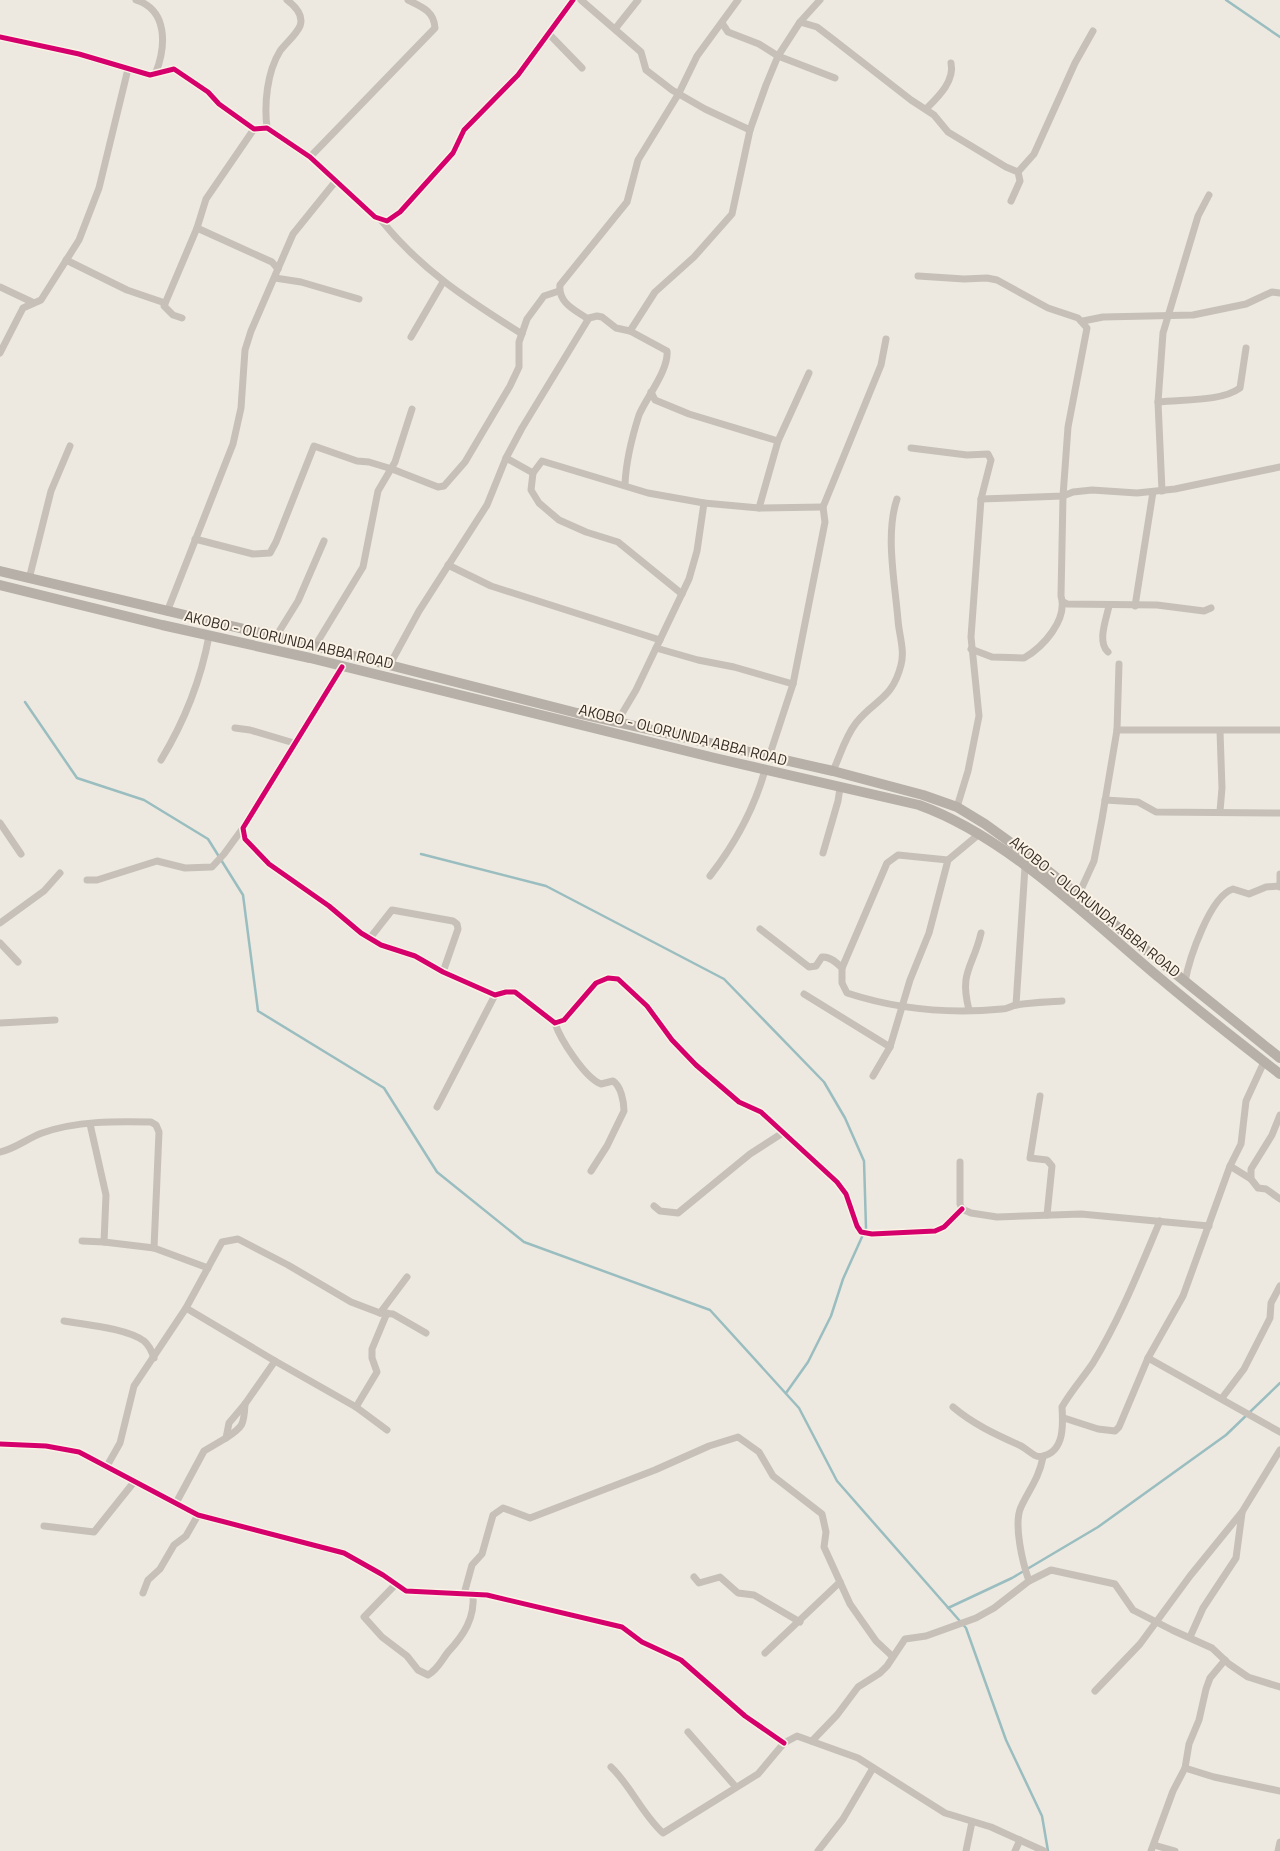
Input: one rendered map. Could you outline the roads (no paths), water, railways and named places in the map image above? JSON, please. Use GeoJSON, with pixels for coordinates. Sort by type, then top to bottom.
{"type":"FeatureCollection","features":[{"type":"Feature","properties":{"kind":"main road","name":"AKOBO - OLORUNDA ABBA ROAD"},"geometry":{"type":"LineString","coordinates":[[0,571],[315,646],[617,722],[833,772],[922,795],[957,808],[985,824],[1032,858],[1279,1056]]}},
{"type":"Feature","properties":{"kind":"main road","name":"AKOBO - OLORUNDA ABBA ROAD"},"geometry":{"type":"LineString","coordinates":[[0,585],[105,612],[342,667],[926,808],[948,816],[978,834],[1025,867],[1280,1074]]}},
{"type":"Feature","properties":{"kind":"main road"},"geometry":{"type":"LineString","coordinates":[[105,612],[108,597]]}},
{"type":"Feature","properties":{"kind":"main road"},"geometry":{"type":"LineString","coordinates":[[862,793],[865,780]]}},
{"type":"Feature","properties":{"kind":"street"},"geometry":{"type":"LineString","coordinates":[[136,0],[146,3],[163,28],[162,57],[156,72]]}},
{"type":"Feature","properties":{"kind":"street"},"geometry":{"type":"LineString","coordinates":[[267,128],[265,114],[268,85],[276,60],[300,26],[301,16],[295,6],[287,0]]}},
{"type":"Feature","properties":{"kind":"street"},"geometry":{"type":"LineString","coordinates":[[310,157],[435,28],[434,19],[425,8],[408,0]]}},
{"type":"Feature","properties":{"kind":"street"},"geometry":{"type":"LineString","coordinates":[[0,37],[79,54],[150,75],[174,69],[208,92],[219,104],[254,129],[267,128],[310,157],[375,218],[387,220],[400,212],[453,153],[464,130],[509,86],[573,0]]}},
{"type":"Feature","properties":{"kind":"street"},"geometry":{"type":"LineString","coordinates":[[581,0],[641,52],[646,70],[678,93],[712,113],[750,130]]}},
{"type":"Feature","properties":{"kind":"street"},"geometry":{"type":"LineString","coordinates":[[615,29],[638,0]]}},
{"type":"Feature","properties":{"kind":"street"},"geometry":{"type":"LineString","coordinates":[[588,319],[563,301],[560,284],[627,202],[638,160],[678,93],[697,56],[738,0]]}},
{"type":"Feature","properties":{"kind":"street"},"geometry":{"type":"LineString","coordinates":[[630,331],[655,292],[694,257],[732,214],[750,130],[778,56],[800,22],[820,0]]}},
{"type":"Feature","properties":{"kind":"street"},"geometry":{"type":"LineString","coordinates":[[800,22],[817,28],[926,109],[948,132],[1006,167],[1018,172]]}},
{"type":"Feature","properties":{"kind":"street"},"geometry":{"type":"LineString","coordinates":[[722,23],[728,32],[759,44],[778,56],[835,78]]}},
{"type":"Feature","properties":{"kind":"street"},"geometry":{"type":"LineString","coordinates":[[1018,172],[1034,154],[1075,63],[1093,31]]}},
{"type":"Feature","properties":{"kind":"street"},"geometry":{"type":"LineString","coordinates":[[549,34],[582,68]]}},
{"type":"Feature","properties":{"kind":"street"},"geometry":{"type":"LineString","coordinates":[[926,109],[951,76],[951,63]]}},
{"type":"Feature","properties":{"kind":"street"},"geometry":{"type":"LineString","coordinates":[[0,353],[23,308],[32,302],[41,300],[79,240],[99,188],[128,69]]}},
{"type":"Feature","properties":{"kind":"street"},"geometry":{"type":"LineString","coordinates":[[182,318],[166,310],[165,303],[197,228],[206,198],[254,129]]}},
{"type":"Feature","properties":{"kind":"street"},"geometry":{"type":"LineString","coordinates":[[1011,201],[1020,181],[1018,172]]}},
{"type":"Feature","properties":{"kind":"street"},"geometry":{"type":"LineString","coordinates":[[167,612],[233,444],[241,408],[245,350],[293,234],[335,182]]}},
{"type":"Feature","properties":{"kind":"street"},"geometry":{"type":"LineString","coordinates":[[1162,491],[1158,402],[1163,333],[1198,216],[1209,195]]}},
{"type":"Feature","properties":{"kind":"street"},"geometry":{"type":"LineString","coordinates":[[381,220],[404,248],[443,282],[473,304],[522,334]]}},
{"type":"Feature","properties":{"kind":"street"},"geometry":{"type":"LineString","coordinates":[[197,228],[272,262],[278,269]]}},
{"type":"Feature","properties":{"kind":"street"},"geometry":{"type":"LineString","coordinates":[[66,260],[127,290],[165,303]]}},
{"type":"Feature","properties":{"kind":"street"},"geometry":{"type":"LineString","coordinates":[[918,276],[997,280],[1048,308],[1083,321],[1103,317],[1167,316],[1220,310],[1246,304],[1263,295],[1280,293]]}},
{"type":"Feature","properties":{"kind":"street"},"geometry":{"type":"LineString","coordinates":[[275,278],[301,282],[359,298]]}},
{"type":"Feature","properties":{"kind":"street"},"geometry":{"type":"LineString","coordinates":[[411,337],[443,282]]}},
{"type":"Feature","properties":{"kind":"street"},"geometry":{"type":"LineString","coordinates":[[0,287],[32,302]]}},
{"type":"Feature","properties":{"kind":"street"},"geometry":{"type":"LineString","coordinates":[[196,539],[253,554],[270,553],[314,446],[357,461],[369,462],[392,469],[438,487],[444,486],[452,480],[464,462],[510,386],[519,367],[519,342],[527,319],[544,296],[560,291]]}},
{"type":"Feature","properties":{"kind":"street"},"geometry":{"type":"LineString","coordinates":[[389,666],[448,565],[487,505],[506,458],[522,428],[588,319],[597,316],[616,328],[630,331],[666,352],[666,362],[640,415],[626,462],[625,484]]}},
{"type":"Feature","properties":{"kind":"street"},"geometry":{"type":"LineString","coordinates":[[971,649],[992,657],[1024,658],[1051,635],[1056,628],[1063,602],[1061,596],[1063,496],[1068,427],[1087,328],[1083,321]]}},
{"type":"Feature","properties":{"kind":"street"},"geometry":{"type":"LineString","coordinates":[[769,757],[793,684],[824,522],[824,507],[881,364],[886,340]]}},
{"type":"Feature","properties":{"kind":"street"},"geometry":{"type":"LineString","coordinates":[[1158,402],[1188,398],[1216,398],[1233,394],[1240,388],[1246,348]]}},
{"type":"Feature","properties":{"kind":"street"},"geometry":{"type":"LineString","coordinates":[[759,508],[778,441],[809,373]]}},
{"type":"Feature","properties":{"kind":"street"},"geometry":{"type":"LineString","coordinates":[[651,392],[655,400],[689,414],[778,441]]}},
{"type":"Feature","properties":{"kind":"street"},"geometry":{"type":"LineString","coordinates":[[645,404],[655,400]]}},
{"type":"Feature","properties":{"kind":"street"},"geometry":{"type":"LineString","coordinates":[[315,646],[363,567],[378,491],[392,469],[412,409]]}},
{"type":"Feature","properties":{"kind":"street"},"geometry":{"type":"LineString","coordinates":[[29,579],[51,491],[70,446]]}},
{"type":"Feature","properties":{"kind":"street"},"geometry":{"type":"LineString","coordinates":[[911,448],[967,455],[988,454],[991,460],[981,499],[974,571],[971,649],[979,716],[968,771],[957,808]]}},
{"type":"Feature","properties":{"kind":"street"},"geometry":{"type":"LineString","coordinates":[[506,458],[533,473]]}},
{"type":"Feature","properties":{"kind":"street"},"geometry":{"type":"LineString","coordinates":[[682,594],[618,542],[586,532],[559,520],[539,502],[531,490],[533,473],[542,461],[625,484],[648,493],[759,508],[824,507]]}},
{"type":"Feature","properties":{"kind":"street"},"geometry":{"type":"LineString","coordinates":[[981,499],[1063,496],[1074,492],[1092,490],[1137,494],[1214,483],[1280,467]]}},
{"type":"Feature","properties":{"kind":"street"},"geometry":{"type":"LineString","coordinates":[[1136,606],[1153,492]]}},
{"type":"Feature","properties":{"kind":"street"},"geometry":{"type":"LineString","coordinates":[[833,772],[850,732],[857,722],[892,691],[902,664],[903,649],[893,570],[893,511],[897,499]]}},
{"type":"Feature","properties":{"kind":"street"},"geometry":{"type":"LineString","coordinates":[[617,722],[656,648],[689,579],[697,550],[704,502]]}},
{"type":"Feature","properties":{"kind":"street"},"geometry":{"type":"LineString","coordinates":[[275,638],[298,601],[324,542]]}},
{"type":"Feature","properties":{"kind":"street"},"geometry":{"type":"LineString","coordinates":[[448,565],[492,586],[660,640]]}},
{"type":"Feature","properties":{"kind":"street"},"geometry":{"type":"LineString","coordinates":[[1063,602],[1066,604],[1109,606],[1157,605],[1204,612],[1211,608]]}},
{"type":"Feature","properties":{"kind":"street"},"geometry":{"type":"LineString","coordinates":[[1108,652],[1103,648],[1102,641],[1109,606]]}},
{"type":"Feature","properties":{"kind":"street"},"geometry":{"type":"LineString","coordinates":[[161,760],[177,733],[204,663],[209,636]]}},
{"type":"Feature","properties":{"kind":"street"},"geometry":{"type":"LineString","coordinates":[[656,648],[793,684]]}},
{"type":"Feature","properties":{"kind":"street"},"geometry":{"type":"LineString","coordinates":[[1078,896],[1094,861],[1105,800],[1117,730],[1119,664]]}},
{"type":"Feature","properties":{"kind":"street"},"geometry":{"type":"LineString","coordinates":[[87,880],[97,880],[157,861],[185,868],[212,866],[244,828],[342,667]]}},
{"type":"Feature","properties":{"kind":"street"},"geometry":{"type":"LineString","coordinates":[[235,728],[250,730],[294,743]]}},
{"type":"Feature","properties":{"kind":"street"},"geometry":{"type":"LineString","coordinates":[[1117,730],[1280,730]]}},
{"type":"Feature","properties":{"kind":"street"},"geometry":{"type":"LineString","coordinates":[[1220,731],[1222,788],[1220,812]]}},
{"type":"Feature","properties":{"kind":"street"},"geometry":{"type":"LineString","coordinates":[[710,876],[734,843],[749,814],[765,770]]}},
{"type":"Feature","properties":{"kind":"street"},"geometry":{"type":"LineString","coordinates":[[823,854],[840,788]]}},
{"type":"Feature","properties":{"kind":"street"},"geometry":{"type":"LineString","coordinates":[[1105,800],[1138,802],[1156,812],[1280,813]]}},
{"type":"Feature","properties":{"kind":"street"},"geometry":{"type":"LineString","coordinates":[[0,823],[21,854]]}},
{"type":"Feature","properties":{"kind":"street"},"geometry":{"type":"LineString","coordinates":[[244,828],[245,839],[269,864],[370,938],[380,944],[415,956],[443,972],[495,995],[515,992],[555,1023],[570,1051],[593,1080],[601,1084],[612,1081],[618,1086],[624,1107],[624,1111],[607,1146],[591,1171]]}},
{"type":"Feature","properties":{"kind":"street"},"geometry":{"type":"LineString","coordinates":[[873,1076],[890,1047],[910,980],[929,933],[948,860],[978,834]]}},
{"type":"Feature","properties":{"kind":"street"},"geometry":{"type":"LineString","coordinates":[[948,860],[898,855],[891,858],[875,890],[842,968],[842,983],[847,992],[902,1007],[970,1010],[1004,1009],[1016,1005],[1062,1001]]}},
{"type":"Feature","properties":{"kind":"street"},"geometry":{"type":"LineString","coordinates":[[1016,1005],[1025,867]]}},
{"type":"Feature","properties":{"kind":"street"},"geometry":{"type":"LineString","coordinates":[[0,922],[44,891],[60,873]]}},
{"type":"Feature","properties":{"kind":"street"},"geometry":{"type":"LineString","coordinates":[[1185,982],[1187,969],[1221,896],[1233,890],[1249,894],[1266,887],[1280,886],[1280,874]]}},
{"type":"Feature","properties":{"kind":"street"},"geometry":{"type":"LineString","coordinates":[[370,938],[392,910],[453,921],[457,924],[458,928],[443,972]]}},
{"type":"Feature","properties":{"kind":"street"},"geometry":{"type":"LineString","coordinates":[[760,929],[809,967],[816,966],[820,959],[826,957],[842,968]]}},
{"type":"Feature","properties":{"kind":"street"},"geometry":{"type":"LineString","coordinates":[[970,1010],[965,992],[965,975],[967,968],[974,959],[981,933]]}},
{"type":"Feature","properties":{"kind":"street"},"geometry":{"type":"LineString","coordinates":[[0,943],[18,962]]}},
{"type":"Feature","properties":{"kind":"street"},"geometry":{"type":"LineString","coordinates":[[555,1023],[564,1020],[596,982],[608,978],[618,979],[648,1006],[672,1040],[696,1066],[739,1102],[760,1112],[781,1134],[822,1166],[846,1194],[857,1226],[861,1232],[869,1234],[935,1231],[944,1227],[962,1209],[960,1162]]}},
{"type":"Feature","properties":{"kind":"street"},"geometry":{"type":"LineString","coordinates":[[804,994],[890,1047]]}},
{"type":"Feature","properties":{"kind":"street"},"geometry":{"type":"LineString","coordinates":[[437,1107],[495,995]]}},
{"type":"Feature","properties":{"kind":"street"},"geometry":{"type":"LineString","coordinates":[[0,1023],[55,1020]]}},
{"type":"Feature","properties":{"kind":"street"},"geometry":{"type":"LineString","coordinates":[[1064,1418],[1098,1429],[1115,1431],[1119,1427],[1148,1358],[1183,1296],[1230,1166],[1241,1144],[1246,1101],[1264,1062]]}},
{"type":"Feature","properties":{"kind":"street"},"geometry":{"type":"LineString","coordinates":[[1040,1096],[1030,1154],[1032,1159],[1047,1160],[1052,1166],[1047,1215]]}},
{"type":"Feature","properties":{"kind":"street"},"geometry":{"type":"LineString","coordinates":[[1251,1179],[1250,1170],[1272,1135],[1280,1116]]}},
{"type":"Feature","properties":{"kind":"street"},"geometry":{"type":"LineString","coordinates":[[0,1152],[44,1133],[90,1124],[112,1121],[150,1122],[156,1125],[159,1132],[154,1248]]}},
{"type":"Feature","properties":{"kind":"street"},"geometry":{"type":"LineString","coordinates":[[90,1124],[106,1195],[104,1242]]}},
{"type":"Feature","properties":{"kind":"street"},"geometry":{"type":"LineString","coordinates":[[654,1206],[660,1211],[678,1213],[750,1154],[781,1134]]}},
{"type":"Feature","properties":{"kind":"street"},"geometry":{"type":"LineString","coordinates":[[1230,1166],[1251,1179],[1258,1188],[1266,1189],[1280,1199]]}},
{"type":"Feature","properties":{"kind":"street"},"geometry":{"type":"LineString","coordinates":[[962,1209],[970,1213],[997,1217],[1081,1214],[1209,1226]]}},
{"type":"Feature","properties":{"kind":"street"},"geometry":{"type":"LineString","coordinates":[[1029,1581],[1022,1556],[1018,1520],[1020,1508],[1035,1483],[1043,1456],[1057,1444],[1064,1418],[1062,1407],[1092,1363],[1109,1333],[1140,1271],[1160,1221]]}},
{"type":"Feature","properties":{"kind":"street"},"geometry":{"type":"LineString","coordinates":[[108,1466],[120,1443],[134,1386],[186,1308],[222,1242],[238,1239],[288,1265],[351,1302],[384,1313],[393,1314],[426,1333]]}},
{"type":"Feature","properties":{"kind":"street"},"geometry":{"type":"LineString","coordinates":[[82,1241],[154,1248],[208,1268]]}},
{"type":"Feature","properties":{"kind":"street"},"geometry":{"type":"LineString","coordinates":[[356,1407],[377,1372],[372,1358],[372,1349],[384,1313],[407,1277]]}},
{"type":"Feature","properties":{"kind":"street"},"geometry":{"type":"LineString","coordinates":[[1222,1398],[1244,1369],[1270,1318],[1271,1303],[1280,1286]]}},
{"type":"Feature","properties":{"kind":"street"},"geometry":{"type":"LineString","coordinates":[[186,1308],[356,1407],[387,1430]]}},
{"type":"Feature","properties":{"kind":"street"},"geometry":{"type":"LineString","coordinates":[[64,1321],[120,1332],[137,1338],[145,1342],[154,1358]]}},
{"type":"Feature","properties":{"kind":"street"},"geometry":{"type":"LineString","coordinates":[[1148,1358],[1280,1432]]}},
{"type":"Feature","properties":{"kind":"street"},"geometry":{"type":"LineString","coordinates":[[226,1438],[229,1423],[245,1404],[275,1361]]}},
{"type":"Feature","properties":{"kind":"street"},"geometry":{"type":"LineString","coordinates":[[176,1503],[204,1451],[240,1429],[243,1424],[245,1404]]}},
{"type":"Feature","properties":{"kind":"street"},"geometry":{"type":"LineString","coordinates":[[953,1407],[968,1420],[1021,1446],[1035,1456],[1043,1456]]}},
{"type":"Feature","properties":{"kind":"street"},"geometry":{"type":"LineString","coordinates":[[464,1594],[472,1565],[482,1554],[493,1515],[503,1508],[530,1518],[655,1470],[709,1446],[738,1437],[759,1452],[773,1476],[822,1514],[826,1532],[824,1547],[850,1604],[876,1641],[892,1656]]}},
{"type":"Feature","properties":{"kind":"street"},"geometry":{"type":"LineString","coordinates":[[0,1444],[61,1448],[79,1452],[198,1515],[344,1553],[383,1574],[395,1585],[406,1591],[501,1597],[622,1627],[642,1642],[681,1660],[745,1716],[784,1743]]}},
{"type":"Feature","properties":{"kind":"street"},"geometry":{"type":"LineString","coordinates":[[1095,1691],[1140,1644],[1156,1620],[1242,1512],[1280,1450]]}},
{"type":"Feature","properties":{"kind":"street"},"geometry":{"type":"LineString","coordinates":[[44,1526],[94,1532],[115,1509],[134,1482]]}},
{"type":"Feature","properties":{"kind":"street"},"geometry":{"type":"LineString","coordinates":[[1190,1637],[1203,1608],[1236,1558],[1242,1512]]}},
{"type":"Feature","properties":{"kind":"street"},"geometry":{"type":"LineString","coordinates":[[144,1593],[153,1574],[160,1569],[174,1545],[186,1536],[198,1515]]}},
{"type":"Feature","properties":{"kind":"street"},"geometry":{"type":"LineString","coordinates":[[812,1741],[837,1715],[858,1687],[880,1673],[905,1639],[926,1636],[976,1618],[994,1608],[1029,1581],[1051,1570],[1115,1584],[1129,1606],[1172,1630],[1212,1648],[1224,1660],[1248,1677],[1280,1687]]}},
{"type":"Feature","properties":{"kind":"street"},"geometry":{"type":"LineString","coordinates":[[694,1577],[699,1583],[720,1578],[738,1593],[754,1595],[800,1622]]}},
{"type":"Feature","properties":{"kind":"street"},"geometry":{"type":"LineString","coordinates":[[766,1653],[840,1582]]}},
{"type":"Feature","properties":{"kind":"street"},"geometry":{"type":"LineString","coordinates":[[395,1585],[364,1618],[382,1638],[407,1656],[418,1670],[428,1675],[436,1670],[465,1632],[474,1608],[473,1594]]}},
{"type":"Feature","properties":{"kind":"street"},"geometry":{"type":"LineString","coordinates":[[1175,1851],[1153,1848],[1173,1791],[1185,1768],[1189,1744],[1199,1720],[1210,1678],[1224,1660]]}},
{"type":"Feature","properties":{"kind":"street"},"geometry":{"type":"LineString","coordinates":[[688,1732],[735,1786]]}},
{"type":"Feature","properties":{"kind":"street"},"geometry":{"type":"LineString","coordinates":[[611,1767],[630,1788],[663,1833],[735,1786],[758,1774],[784,1743],[797,1736],[858,1758],[945,1813],[991,1827],[1044,1851]]}},
{"type":"Feature","properties":{"kind":"street"},"geometry":{"type":"LineString","coordinates":[[818,1851],[843,1819],[873,1768]]}},
{"type":"Feature","properties":{"kind":"street"},"geometry":{"type":"LineString","coordinates":[[1185,1768],[1214,1777],[1280,1792]]}},
{"type":"Feature","properties":{"kind":"street"},"geometry":{"type":"LineString","coordinates":[[966,1851],[972,1822]]}},
{"type":"Feature","properties":{"kind":"street"},"geometry":{"type":"LineString","coordinates":[[1015,1851],[1020,1840]]}},
{"type":"Feature","properties":{"kind":"street"},"geometry":{"type":"LineString","coordinates":[[1278,1851],[1280,1842]]}},
{"type":"Feature","properties":{"kind":"waterway"},"geometry":{"type":"LineString","coordinates":[[1226,0],[1280,37]]}},
{"type":"Feature","properties":{"kind":"waterway"},"geometry":{"type":"LineString","coordinates":[[25,702],[77,778],[144,800],[208,839],[243,895],[258,1011],[384,1088],[437,1172],[524,1242],[710,1310],[799,1408],[837,1481],[966,1628],[1006,1740],[1042,1816],[1048,1851]]}},
{"type":"Feature","properties":{"kind":"waterway"},"geometry":{"type":"LineString","coordinates":[[421,854],[546,886],[724,979],[824,1082],[845,1118],[864,1161],[866,1228],[843,1279],[831,1316],[808,1362],[786,1393]]}},
{"type":"Feature","properties":{"kind":"waterway"},"geometry":{"type":"LineString","coordinates":[[948,1608],[1012,1578],[1098,1527],[1226,1435],[1280,1383]]}}]}
